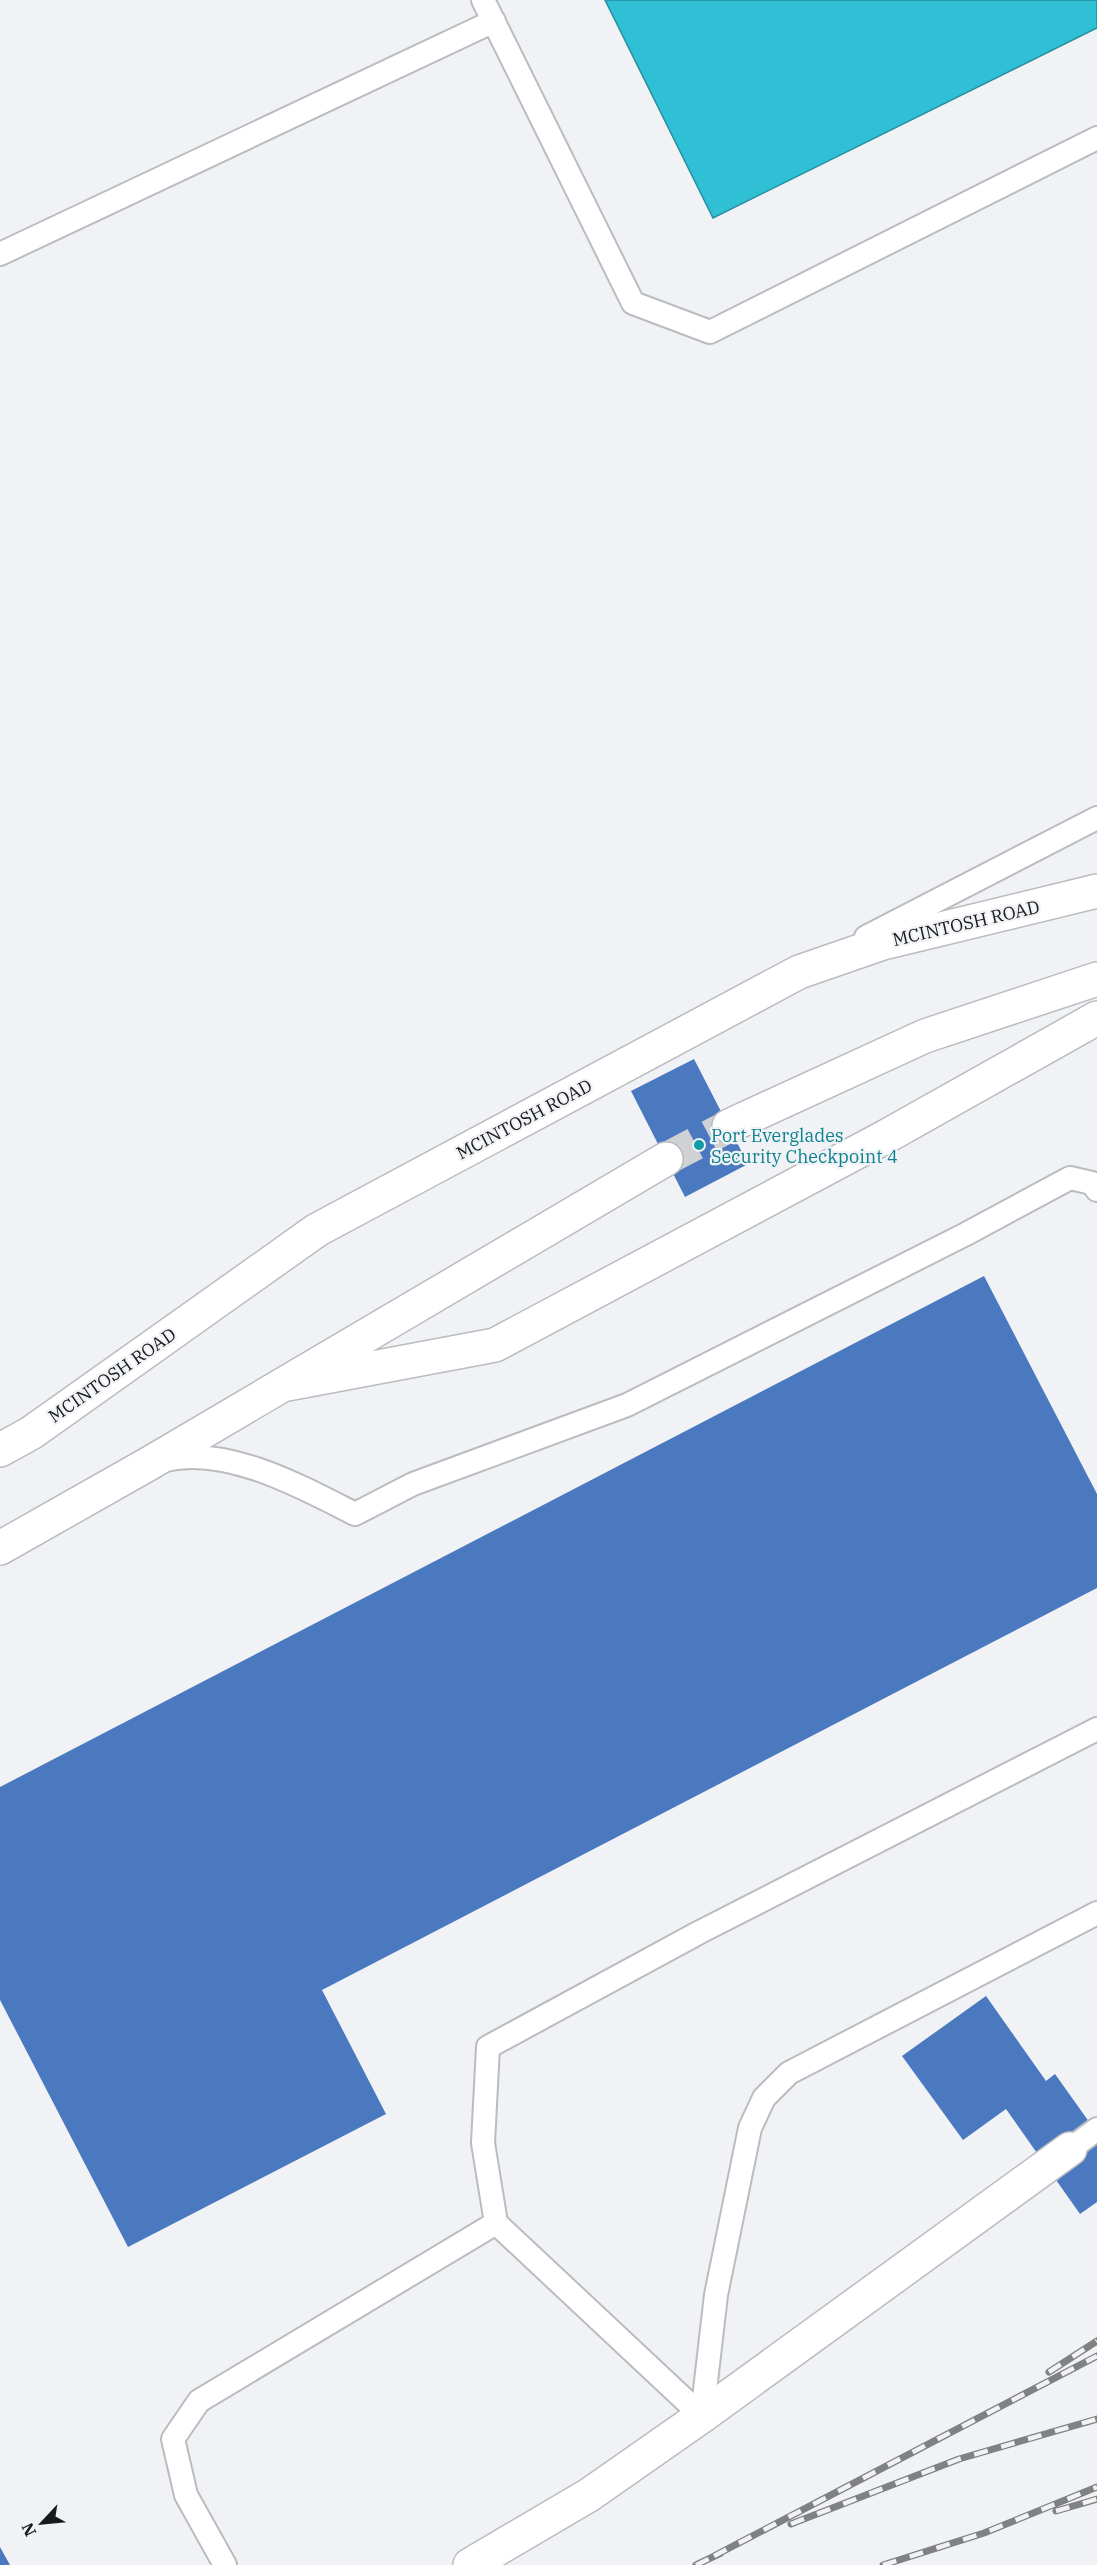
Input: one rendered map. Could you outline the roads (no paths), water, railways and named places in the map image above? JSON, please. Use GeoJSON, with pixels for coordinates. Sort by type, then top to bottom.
{"type":"FeatureCollection","features":[{"type":"Feature","properties":{"kind":"street","name":"MCINTOSH ROAD"},"geometry":{"type":"LineString","coordinates":[[0,1450],[31,1433],[316,1230],[799,972],[884,942],[1097,891]]}},
{"type":"Feature","properties":{"kind":"street"},"geometry":{"type":"LineString","coordinates":[[729,1126],[925,1036],[1097,979]]}},
{"type":"Feature","properties":{"kind":"street"},"geometry":{"type":"LineString","coordinates":[[282,1386],[495,1345],[876,1142],[1097,1018]]}},
{"type":"Feature","properties":{"kind":"street"},"geometry":{"type":"LineString","coordinates":[[0,1548],[282,1386],[666,1159]]}},
{"type":"Feature","properties":{"kind":"street"},"geometry":{"type":"LineString","coordinates":[[470,2565],[589,2495],[702,2416],[1070,2149]]}},
{"type":"Feature","properties":{"kind":"lane"},"geometry":{"type":"LineString","coordinates":[[483,0],[633,303],[710,332],[1097,138]]}},
{"type":"Feature","properties":{"kind":"lane"},"geometry":{"type":"LineString","coordinates":[[0,254],[494,21]]}},
{"type":"Feature","properties":{"kind":"lane"},"geometry":{"type":"LineString","coordinates":[[799,972],[1097,818]]}},
{"type":"Feature","properties":{"kind":"lane"},"geometry":{"type":"LineString","coordinates":[[150,1463],[185,1455],[234,1464],[282,1477],[355,1514],[413,1484],[627,1405],[1070,1179],[1092,1183],[1097,1190]]}},
{"type":"Feature","properties":{"kind":"lane"},"geometry":{"type":"LineString","coordinates":[[702,2416],[496,2223],[483,2143],[488,2047],[699,1932],[1097,1729]]}},
{"type":"Feature","properties":{"kind":"lane"},"geometry":{"type":"LineString","coordinates":[[702,2416],[718,2284],[750,2128],[764,2098],[789,2073],[1097,1913]]}},
{"type":"Feature","properties":{"kind":"lane"},"geometry":{"type":"LineString","coordinates":[[1070,2149],[1097,2129]]}},
{"type":"Feature","properties":{"kind":"lane"},"geometry":{"type":"LineString","coordinates":[[225,2565],[186,2495],[173,2439],[199,2401],[496,2223]]}},
{"type":"Feature","properties":{"kind":"water"},"geometry":{"type":"Polygon","coordinates":[[[605,0],[1097,0],[1097,28],[713,218],[605,0]]]}},
{"type":"Feature","properties":{"kind":"tunnel"},"geometry":{"type":"LineString","coordinates":[[666,1159],[729,1126]]}},
{"type":"Feature","properties":{"kind":"railway"},"geometry":{"type":"LineString","coordinates":[[1049,2372],[1097,2341]]}},
{"type":"Feature","properties":{"kind":"railway"},"geometry":{"type":"LineString","coordinates":[[714,2556],[1097,2356]]}},
{"type":"Feature","properties":{"kind":"railway"},"geometry":{"type":"LineString","coordinates":[[791,2524],[959,2459],[1097,2419]]}},
{"type":"Feature","properties":{"kind":"railway"},"geometry":{"type":"LineString","coordinates":[[883,2565],[984,2533],[1097,2487]]}},
{"type":"Feature","properties":{"kind":"railway"},"geometry":{"type":"LineString","coordinates":[[1056,2511],[1097,2499]]}},
{"type":"Feature","properties":{"kind":"railway"},"geometry":{"type":"LineString","coordinates":[[696,2565],[721,2553]]}},
{"type":"Feature","properties":{"kind":"place","name":"Port Everglades Security Checkpoint 4"},"geometry":{"type":"Point","coordinates":[699,1145]}}]}
